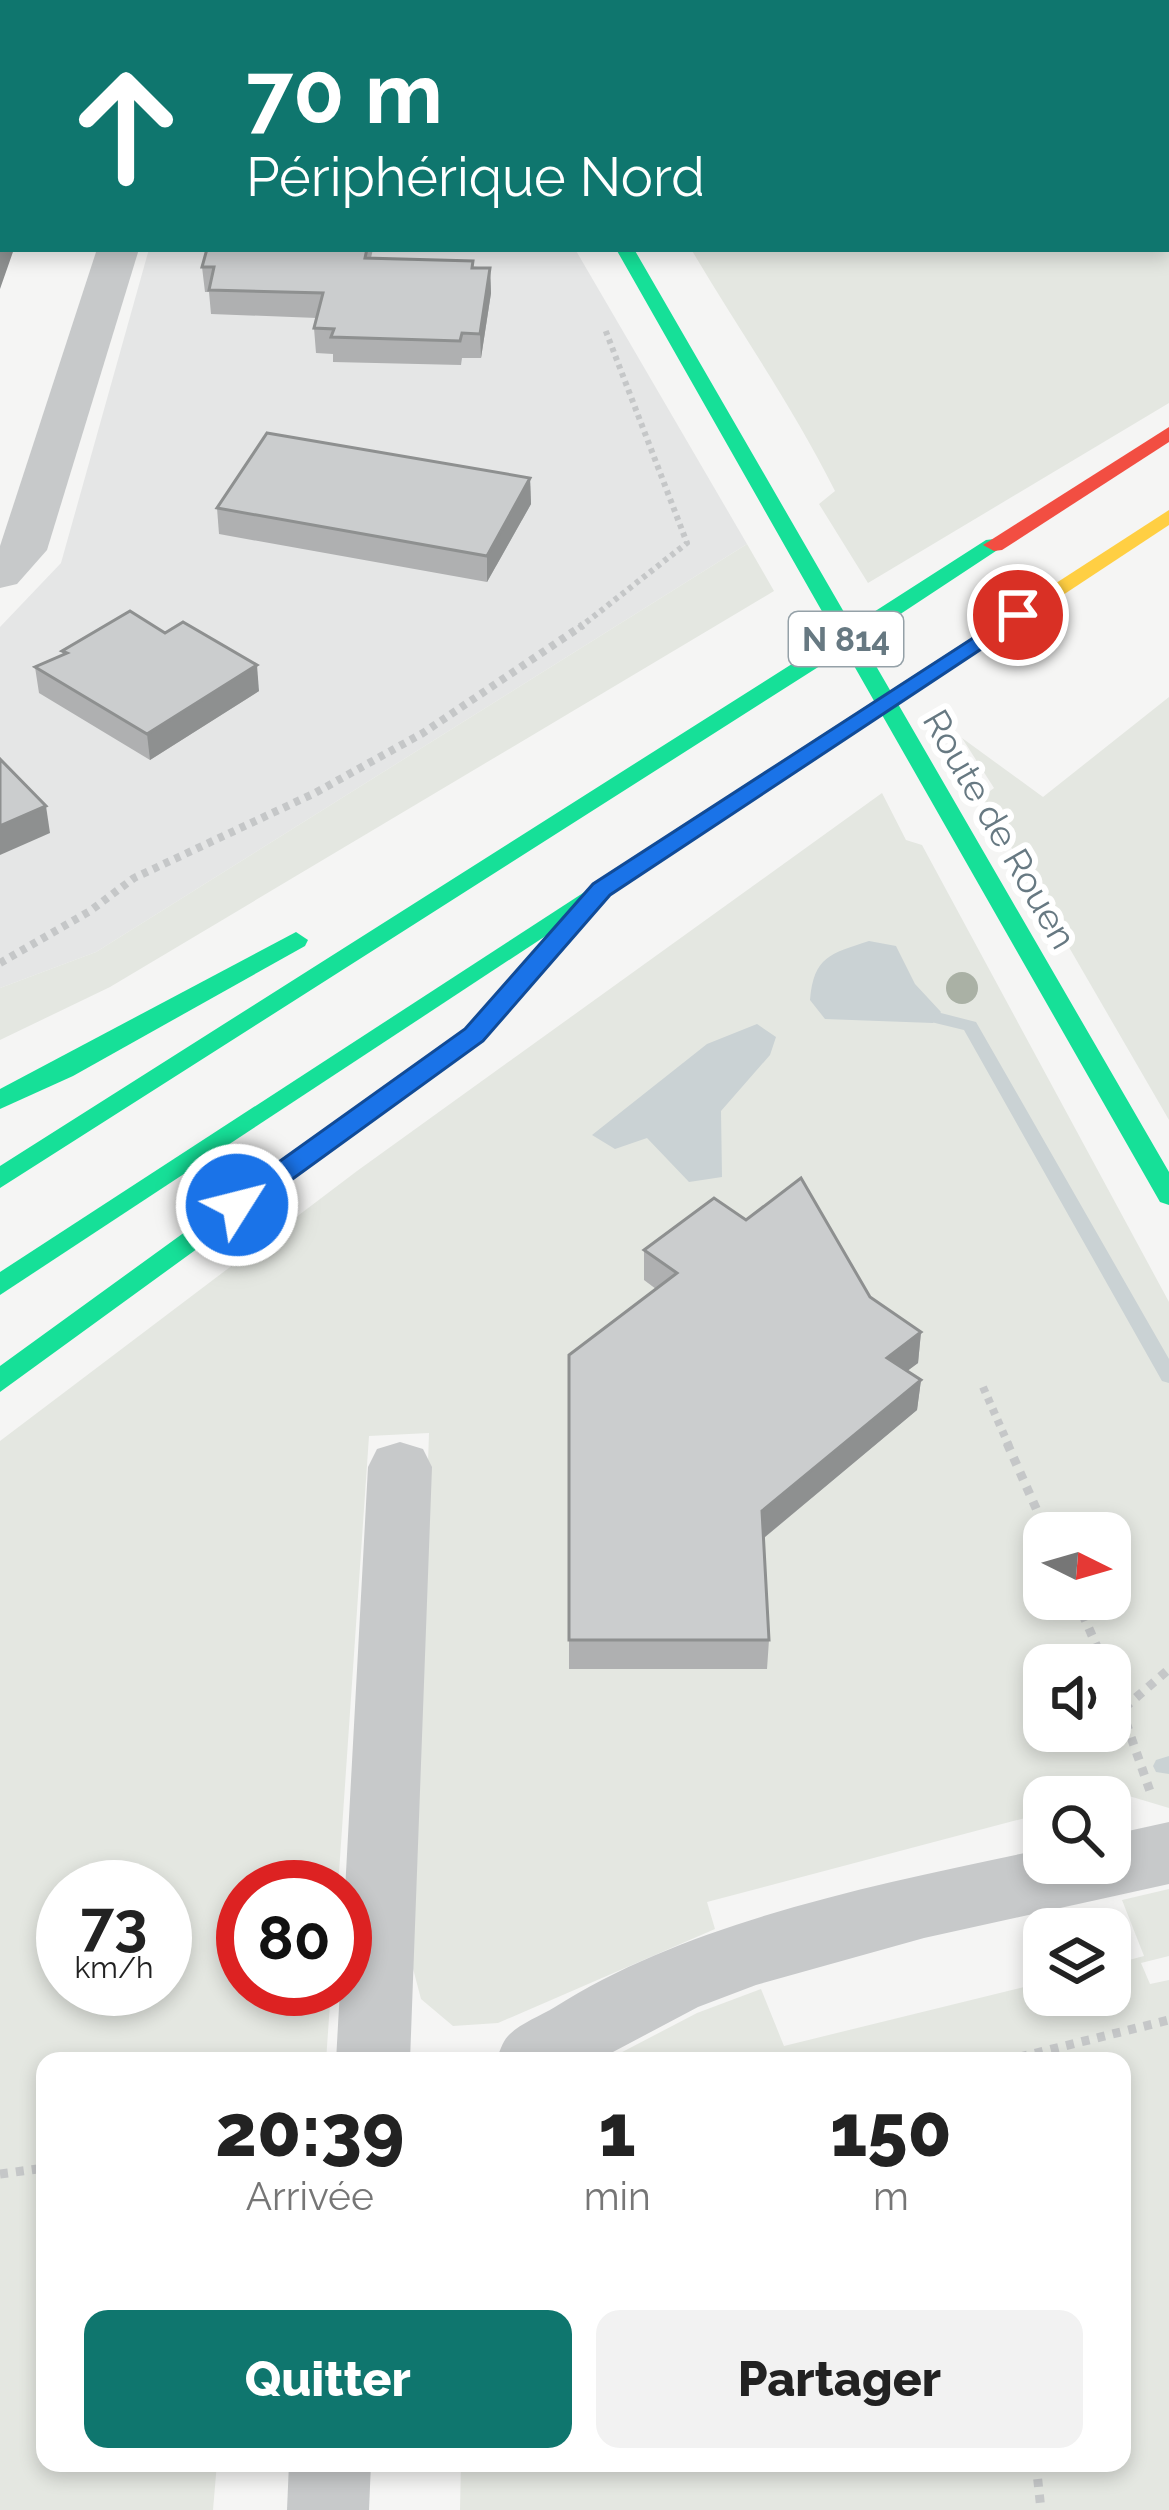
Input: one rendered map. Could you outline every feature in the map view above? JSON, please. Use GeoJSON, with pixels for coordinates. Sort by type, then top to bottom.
{"type":"FeatureCollection","features":[{"type":"Feature","properties":{"kind":"main road","name":"Route de Rouen"},"geometry":{"type":"LineString","coordinates":[[627,252],[1169,1195]]}},
{"type":"Feature","properties":{"kind":"main road","name":"N 814"},"geometry":{"type":"LineString","coordinates":[[0,1178],[1169,434]]}},
{"type":"Feature","properties":{"kind":"main road","name":"N 814"},"geometry":{"type":"LineString","coordinates":[[0,1286],[1169,516]]}},
{"type":"Feature","properties":{"kind":"main road"},"geometry":{"type":"LineString","coordinates":[[440,866],[524,844]]}},
{"type":"Feature","properties":{"kind":"main road","name":"N 814"},"geometry":{"type":"LineString","coordinates":[[0,1381],[474,1035],[602,889]]}},
{"type":"Feature","properties":{"kind":"main road"},"geometry":{"type":"LineString","coordinates":[[0,1100],[95,1053],[324,924]]}},
{"type":"Feature","properties":{"kind":"street"},"geometry":{"type":"LineString","coordinates":[[0,574],[23,550],[117,252]]}},
{"type":"Feature","properties":{"kind":"street"},"geometry":{"type":"LineString","coordinates":[[373,2052],[400,1467]]}},
{"type":"Feature","properties":{"kind":"street"},"geometry":{"type":"LineString","coordinates":[[544,2052],[578,2027],[751,1953],[1163,1832]]}},
{"type":"Feature","properties":{"kind":"street"},"geometry":{"type":"LineString","coordinates":[[328,2510],[330,2472]]}},
{"type":"Feature","properties":{"kind":"path"},"geometry":{"type":"LineString","coordinates":[[0,963],[90,911],[134,878],[315,793],[423,733],[612,607],[687,543],[605,329]]}},
{"type":"Feature","properties":{"kind":"path"},"geometry":{"type":"LineString","coordinates":[[983,1387],[1038,1512]]}},
{"type":"Feature","properties":{"kind":"path"},"geometry":{"type":"LineString","coordinates":[[1131,1702],[1169,1669]]}},
{"type":"Feature","properties":{"kind":"path"},"geometry":{"type":"LineString","coordinates":[[1131,1730],[1163,1832]]}},
{"type":"Feature","properties":{"kind":"path"},"geometry":{"type":"LineString","coordinates":[[1040,2052],[1169,2020]]}},
{"type":"Feature","properties":{"kind":"path"},"geometry":{"type":"LineString","coordinates":[[0,2174],[36,2169]]}},
{"type":"Feature","properties":{"kind":"path"},"geometry":{"type":"LineString","coordinates":[[1037,2472],[1041,2510]]}},
{"type":"Feature","properties":{"kind":"shaded area"},"geometry":{"type":"Polygon","coordinates":[[[148,252],[577,252],[747,544],[96,952],[0,988],[0,627],[61,563],[148,252]]]}},
{"type":"Feature","properties":{"kind":"shaded area"},"geometry":{"type":"Polygon","coordinates":[[[693,252],[1169,252],[1169,403],[868,583],[819,504],[835,491],[693,252]]]}},
{"type":"Feature","properties":{"kind":"shaded area"},"geometry":{"type":"Polygon","coordinates":[[[747,544],[774,591],[110,987],[0,1040],[0,988],[96,952],[747,544]]]}},
{"type":"Feature","properties":{"kind":"shaded area"},"geometry":{"type":"Polygon","coordinates":[[[1169,697],[1169,1120],[982,797],[994,788],[962,738],[1043,797],[1169,697]]]}},
{"type":"Feature","properties":{"kind":"shaded area"},"geometry":{"type":"Polygon","coordinates":[[[882,793],[906,840],[922,845],[1169,1302],[1169,1808],[1131,1797],[1131,1776],[1023,1776],[1023,1819],[707,1902],[715,1929],[498,2023],[453,2026],[421,1999],[411,1961],[429,1433],[369,1436],[340,1860],[216,1860],[216,2016],[329,2016],[327,2052],[36,2052],[36,2472],[216,2472],[213,2510],[0,2510],[0,1441],[357,1171],[882,793]]]}},
{"type":"Feature","properties":{"kind":"shaded area"},"geometry":{"type":"Polygon","coordinates":[[[869,941],[896,946],[915,984],[941,1012],[933,1023],[825,1019],[810,1000],[815,974],[826,959],[869,941]]]}},
{"type":"Feature","properties":{"kind":"shaded area"},"geometry":{"type":"Polygon","coordinates":[[[757,1024],[776,1037],[770,1055],[721,1111],[722,1177],[689,1182],[647,1138],[615,1149],[592,1135],[707,1044],[757,1024]]]}},
{"type":"Feature","properties":{"kind":"shaded area"},"geometry":{"type":"Polygon","coordinates":[[[1169,1889],[1169,1956],[1141,1963],[1150,1984],[1169,1980],[1169,2510],[460,2510],[461,2472],[1131,2472],[1131,2052],[622,2052],[697,2013],[761,1989],[784,2046],[1023,1987],[1023,2016],[1131,2016],[1131,1959],[1144,1956],[1131,1923],[1131,1908],[1125,1908],[1122,1900],[1169,1889]]]}},
{"type":"Feature","properties":{"kind":"building"},"geometry":{"type":"Polygon","coordinates":[[[206,252],[366,252],[365,258],[473,261],[472,268],[490,268],[480,334],[462,333],[460,341],[331,337],[334,329],[314,328],[323,293],[209,290],[214,267],[202,267],[206,252]]]}},
{"type":"Feature","properties":{"kind":"building"},"geometry":{"type":"Polygon","coordinates":[[[267,433],[530,478],[487,556],[217,508],[267,433]]]}},
{"type":"Feature","properties":{"kind":"building"},"geometry":{"type":"Polygon","coordinates":[[[130,611],[165,633],[183,622],[257,665],[147,734],[35,667],[67,653],[62,651],[130,611]]]}},
{"type":"Feature","properties":{"kind":"building"},"geometry":{"type":"Polygon","coordinates":[[[0,759],[46,806],[0,826],[0,759]]]}},
{"type":"Feature","properties":{"kind":"building"},"geometry":{"type":"Polygon","coordinates":[[[801,1178],[870,1297],[921,1332],[887,1358],[921,1380],[762,1511],[769,1640],[569,1640],[569,1355],[677,1273],[644,1250],[714,1198],[746,1220],[801,1178]]]}},
{"type":"Feature","properties":{"kind":"waterway"},"geometry":{"type":"LineString","coordinates":[[937,1018],[970,1026],[1169,1376]]}},
{"type":"Feature","properties":{"kind":"waterway"},"geometry":{"type":"LineString","coordinates":[[1163,1766],[1169,1765]]}},
{"type":"Feature","properties":{"kind":"traffic: fast"},"geometry":{"type":"LineString","coordinates":[[627,252],[1169,1195]]}},
{"type":"Feature","properties":{"kind":"traffic: fast"},"geometry":{"type":"LineString","coordinates":[[0,1179],[994,545]]}},
{"type":"Feature","properties":{"kind":"traffic: fast"},"geometry":{"type":"LineString","coordinates":[[0,1285],[700,824]]}},
{"type":"Feature","properties":{"kind":"traffic: fast"},"geometry":{"type":"LineString","coordinates":[[0,1100],[64,1070],[296,940]]}},
{"type":"Feature","properties":{"kind":"traffic: fast"},"geometry":{"type":"LineString","coordinates":[[0,1381],[474,1035],[548,951]]}},
{"type":"Feature","properties":{"kind":"traffic: slow"},"geometry":{"type":"LineString","coordinates":[[700,824],[1169,516]]}},
{"type":"Feature","properties":{"kind":"traffic: jam"},"geometry":{"type":"LineString","coordinates":[[994,545],[1169,433]]}},
{"type":"Feature","properties":{"kind":"route"},"geometry":{"type":"LineString","coordinates":[[237,1205],[474,1035],[602,889],[1018,615]]}}]}
